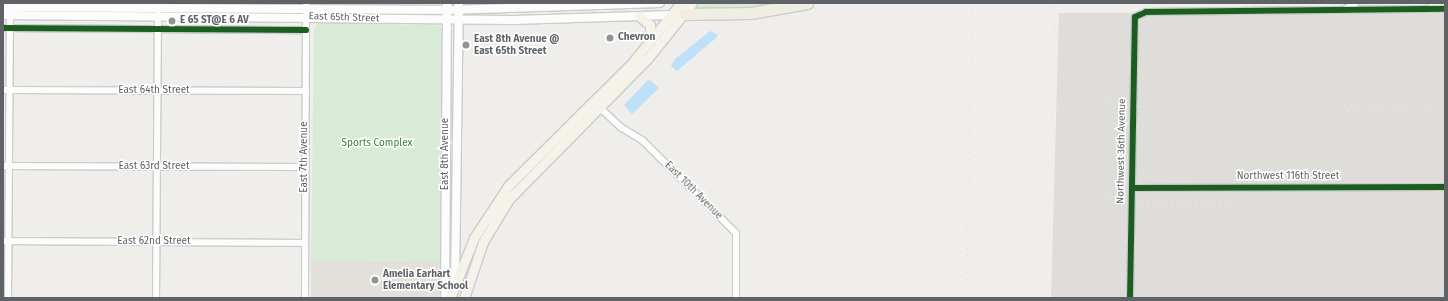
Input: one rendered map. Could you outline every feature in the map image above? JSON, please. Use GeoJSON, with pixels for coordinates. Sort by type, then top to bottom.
{"type":"FeatureCollection","features":[{"type":"Feature","properties":{"kind":"highway"},"geometry":{"type":"LineString","coordinates":[[685,14],[751,13],[807,3]]}},
{"type":"Feature","properties":{"kind":"highway"},"geometry":{"type":"LineString","coordinates":[[1434,3],[1445,4]]}},
{"type":"Feature","properties":{"kind":"main road","name":"East 65th Street"},"geometry":{"type":"LineString","coordinates":[[158,12],[306,5],[459,6],[660,3]]}},
{"type":"Feature","properties":{"kind":"main road"},"geometry":{"type":"LineString","coordinates":[[450,298],[474,238],[498,198],[650,43],[681,3]]}},
{"type":"Feature","properties":{"kind":"main road"},"geometry":{"type":"LineString","coordinates":[[464,298],[483,242],[509,199],[545,160],[600,108],[648,58],[685,14],[692,3]]}},
{"type":"Feature","properties":{"kind":"main road","name":"East 8th Avenue"},"geometry":{"type":"LineString","coordinates":[[445,298],[447,6]]}},
{"type":"Feature","properties":{"kind":"main road","name":"East 8th Avenue"},"geometry":{"type":"LineString","coordinates":[[454,298],[459,6]]}},
{"type":"Feature","properties":{"kind":"main road","name":"East 65th Street"},"geometry":{"type":"LineString","coordinates":[[7,11],[158,12],[447,20],[685,14]]}},
{"type":"Feature","properties":{"kind":"main road"},"geometry":{"type":"LineString","coordinates":[[639,16],[650,25],[650,43]]}},
{"type":"Feature","properties":{"kind":"main road"},"geometry":{"type":"LineString","coordinates":[[446,134],[458,134]]}},
{"type":"Feature","properties":{"kind":"street"},"geometry":{"type":"LineString","coordinates":[[1343,9],[1356,3]]}},
{"type":"Feature","properties":{"kind":"street","name":"East 7th Avenue"},"geometry":{"type":"LineString","coordinates":[[305,298],[306,5]]}},
{"type":"Feature","properties":{"kind":"street"},"geometry":{"type":"LineString","coordinates":[[1343,9],[1445,10]]}},
{"type":"Feature","properties":{"kind":"street","name":"Northwest 36th Avenue"},"geometry":{"type":"LineString","coordinates":[[1130,298],[1135,17],[1146,12],[1343,9]]}},
{"type":"Feature","properties":{"kind":"street"},"geometry":{"type":"LineString","coordinates":[[7,11],[10,28],[6,90],[6,241],[8,298]]}},
{"type":"Feature","properties":{"kind":"street"},"geometry":{"type":"LineString","coordinates":[[156,298],[158,12]]}},
{"type":"Feature","properties":{"kind":"street"},"geometry":{"type":"LineString","coordinates":[[3,28],[306,30]]}},
{"type":"Feature","properties":{"kind":"street","name":"East 64th Street"},"geometry":{"type":"LineString","coordinates":[[6,90],[306,91]]}},
{"type":"Feature","properties":{"kind":"street","name":"East 10th Avenue"},"geometry":{"type":"LineString","coordinates":[[593,101],[622,128],[642,140],[736,233],[736,298]]}},
{"type":"Feature","properties":{"kind":"street","name":"East 63rd Street"},"geometry":{"type":"LineString","coordinates":[[6,166],[306,167]]}},
{"type":"Feature","properties":{"kind":"street","name":"Northwest 116th Street"},"geometry":{"type":"LineString","coordinates":[[1132,188],[1445,186]]}},
{"type":"Feature","properties":{"kind":"street","name":"East 62nd Street"},"geometry":{"type":"LineString","coordinates":[[6,241],[304,243]]}},
{"type":"Feature","properties":{"kind":"shaded area"},"geometry":{"type":"Polygon","coordinates":[[[1445,12],[1445,298],[1051,298],[1059,13],[1445,12]]]}},
{"type":"Feature","properties":{"kind":"shaded area","name":"Amelia Earhart Elementary School"},"geometry":{"type":"Polygon","coordinates":[[[311,260],[440,261],[440,298],[311,298],[311,260]]]}},
{"type":"Feature","properties":{"kind":"green space"},"geometry":{"type":"Polygon","coordinates":[[[695,3],[787,3],[763,8],[698,9],[695,3]]]}},
{"type":"Feature","properties":{"kind":"green space","name":"Sports Complex"},"geometry":{"type":"Polygon","coordinates":[[[318,23],[437,25],[442,28],[440,261],[311,260],[314,28],[318,23]]]}},
{"type":"Feature","properties":{"kind":"water"},"geometry":{"type":"Polygon","coordinates":[[[710,31],[718,35],[716,38],[677,71],[671,66],[675,59],[710,31]]]}},
{"type":"Feature","properties":{"kind":"water"},"geometry":{"type":"Polygon","coordinates":[[[649,79],[659,88],[632,114],[624,105],[649,79]]]}},
{"type":"Feature","properties":{"kind":"railway"},"geometry":{"type":"LineString","coordinates":[[966,298],[972,3]]}},
{"type":"Feature","properties":{"kind":"railway"},"geometry":{"type":"LineString","coordinates":[[1052,7],[1056,41],[1066,65],[1088,90],[1119,105],[1147,107],[1445,104]]}},
{"type":"Feature","properties":{"kind":"railway"},"geometry":{"type":"LineString","coordinates":[[1050,100],[1055,138],[1066,163],[1088,185],[1111,198]]}},
{"type":"Feature","properties":{"kind":"railway"},"geometry":{"type":"LineString","coordinates":[[1347,110],[1445,110]]}},
{"type":"Feature","properties":{"kind":"railway"},"geometry":{"type":"LineString","coordinates":[[1108,196],[1141,202],[1445,199]]}},
{"type":"Feature","properties":{"kind":"railway"},"geometry":{"type":"LineString","coordinates":[[1142,207],[1232,207]]}},
{"type":"Feature","properties":{"kind":"railway"},"geometry":{"type":"LineString","coordinates":[[972,279],[973,298]]}},
{"type":"Feature","properties":{"kind":"railway"},"geometry":{"type":"LineString","coordinates":[[1047,279],[1048,298]]}},
{"type":"Feature","properties":{"kind":"cycle path"},"geometry":{"type":"LineString","coordinates":[[1130,298],[1135,17],[1146,12],[1445,9]]}},
{"type":"Feature","properties":{"kind":"cycle path"},"geometry":{"type":"LineString","coordinates":[[3,28],[306,30]]}},
{"type":"Feature","properties":{"kind":"cycle path"},"geometry":{"type":"LineString","coordinates":[[1132,188],[1445,187]]}},
{"type":"Feature","properties":{"kind":"place","name":"E 65 ST@E 6 AV"},"geometry":{"type":"Point","coordinates":[172,21]}},
{"type":"Feature","properties":{"kind":"place","name":"Chevron"},"geometry":{"type":"Point","coordinates":[610,38]}},
{"type":"Feature","properties":{"kind":"place","name":"East 8th Avenue @ East 65th Street"},"geometry":{"type":"Point","coordinates":[466,45]}},
{"type":"Feature","properties":{"kind":"place","name":"Amelia Earhart Elementary School"},"geometry":{"type":"Point","coordinates":[375,280]}}]}
